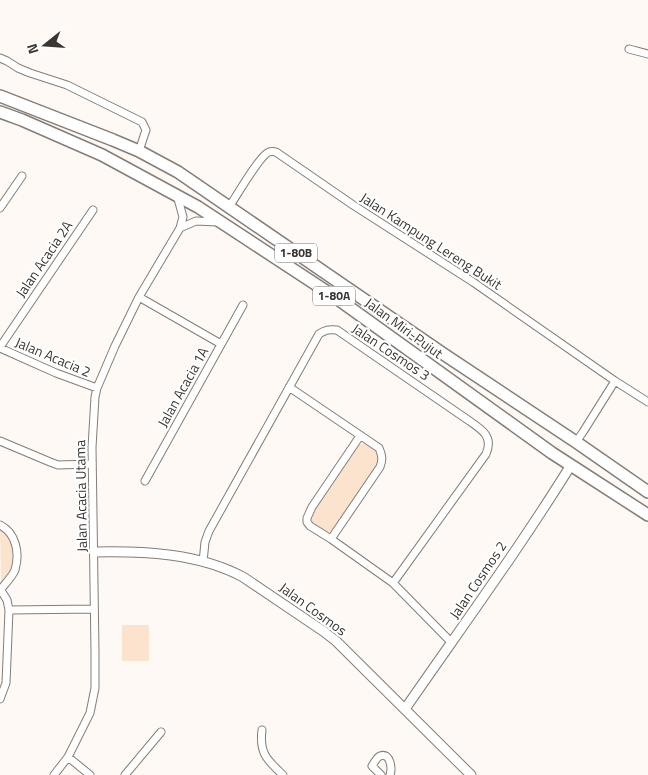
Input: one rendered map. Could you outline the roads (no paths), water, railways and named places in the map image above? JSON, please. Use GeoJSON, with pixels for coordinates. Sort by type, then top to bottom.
{"type":"FeatureCollection","features":[{"type":"Feature","properties":{"kind":"highway","name":"Jalan Miri-Pujut"},"geometry":{"type":"LineString","coordinates":[[0,96],[139,151],[178,172],[445,355],[582,433],[648,492]]}},
{"type":"Feature","properties":{"kind":"highway","name":"Jalan Miri-Pujut"},"geometry":{"type":"LineString","coordinates":[[0,112],[102,155],[177,195],[221,222],[335,296],[552,453],[648,515]]}},
{"type":"Feature","properties":{"kind":"street"},"geometry":{"type":"LineString","coordinates":[[629,50],[648,54]]}},
{"type":"Feature","properties":{"kind":"street"},"geometry":{"type":"LineString","coordinates":[[0,58],[18,68],[67,85],[142,122],[145,132],[139,151]]}},
{"type":"Feature","properties":{"kind":"street","name":"Jalan Kampung Lereng Bukit"},"geometry":{"type":"LineString","coordinates":[[230,207],[261,159],[272,151],[276,152],[353,205],[473,282],[648,402]]}},
{"type":"Feature","properties":{"kind":"street"},"geometry":{"type":"LineString","coordinates":[[0,208],[22,176]]}},
{"type":"Feature","properties":{"kind":"street"},"geometry":{"type":"LineString","coordinates":[[177,195],[183,217],[180,228]]}},
{"type":"Feature","properties":{"kind":"street","name":"Jalan Acacia 2A"},"geometry":{"type":"LineString","coordinates":[[0,348],[93,210]]}},
{"type":"Feature","properties":{"kind":"street"},"geometry":{"type":"LineString","coordinates":[[180,228],[196,221],[221,222]]}},
{"type":"Feature","properties":{"kind":"street","name":"Jalan Acacia Utama"},"geometry":{"type":"LineString","coordinates":[[54,775],[68,757],[90,712],[95,688],[96,650],[92,464],[97,388],[114,346],[139,297],[180,228]]}},
{"type":"Feature","properties":{"kind":"street"},"geometry":{"type":"LineString","coordinates":[[139,297],[221,344]]}},
{"type":"Feature","properties":{"kind":"street","name":"Jalan Acacia 1A"},"geometry":{"type":"LineString","coordinates":[[146,481],[243,305]]}},
{"type":"Feature","properties":{"kind":"street","name":"Jalan Cosmos 3"},"geometry":{"type":"LineString","coordinates":[[203,562],[205,542],[210,532],[319,334],[327,329],[336,330],[468,420],[487,437],[489,444],[486,454],[393,583]]}},
{"type":"Feature","properties":{"kind":"street","name":"Jalan Acacia 2"},"geometry":{"type":"LineString","coordinates":[[0,348],[56,373],[97,388]]}},
{"type":"Feature","properties":{"kind":"street"},"geometry":{"type":"LineString","coordinates":[[582,433],[615,381]]}},
{"type":"Feature","properties":{"kind":"street"},"geometry":{"type":"LineString","coordinates":[[289,387],[379,448],[382,454],[380,467],[331,539]]}},
{"type":"Feature","properties":{"kind":"street"},"geometry":{"type":"LineString","coordinates":[[360,436],[312,507],[307,522],[310,526],[393,583],[452,642]]}},
{"type":"Feature","properties":{"kind":"street"},"geometry":{"type":"LineString","coordinates":[[0,441],[58,464],[92,464]]}},
{"type":"Feature","properties":{"kind":"street","name":"Jalan Cosmos 2"},"geometry":{"type":"LineString","coordinates":[[405,709],[543,510],[571,466]]}},
{"type":"Feature","properties":{"kind":"street"},"geometry":{"type":"LineString","coordinates":[[0,525],[11,534],[16,545],[14,572],[0,589],[8,600],[9,610],[6,683],[0,698]]}},
{"type":"Feature","properties":{"kind":"street","name":"Jalan Cosmos"},"geometry":{"type":"LineString","coordinates":[[94,552],[130,551],[170,555],[203,562],[226,569],[243,577],[336,641],[471,775]]}},
{"type":"Feature","properties":{"kind":"street"},"geometry":{"type":"LineString","coordinates":[[9,610],[94,609]]}},
{"type":"Feature","properties":{"kind":"street"},"geometry":{"type":"LineString","coordinates":[[262,730],[262,746],[265,756],[283,775]]}},
{"type":"Feature","properties":{"kind":"street"},"geometry":{"type":"LineString","coordinates":[[125,775],[161,732]]}},
{"type":"Feature","properties":{"kind":"street"},"geometry":{"type":"LineString","coordinates":[[381,775],[372,766],[378,757],[381,756],[385,756],[391,764],[390,775]]}},
{"type":"Feature","properties":{"kind":"street"},"geometry":{"type":"LineString","coordinates":[[68,757],[90,775]]}}]}
